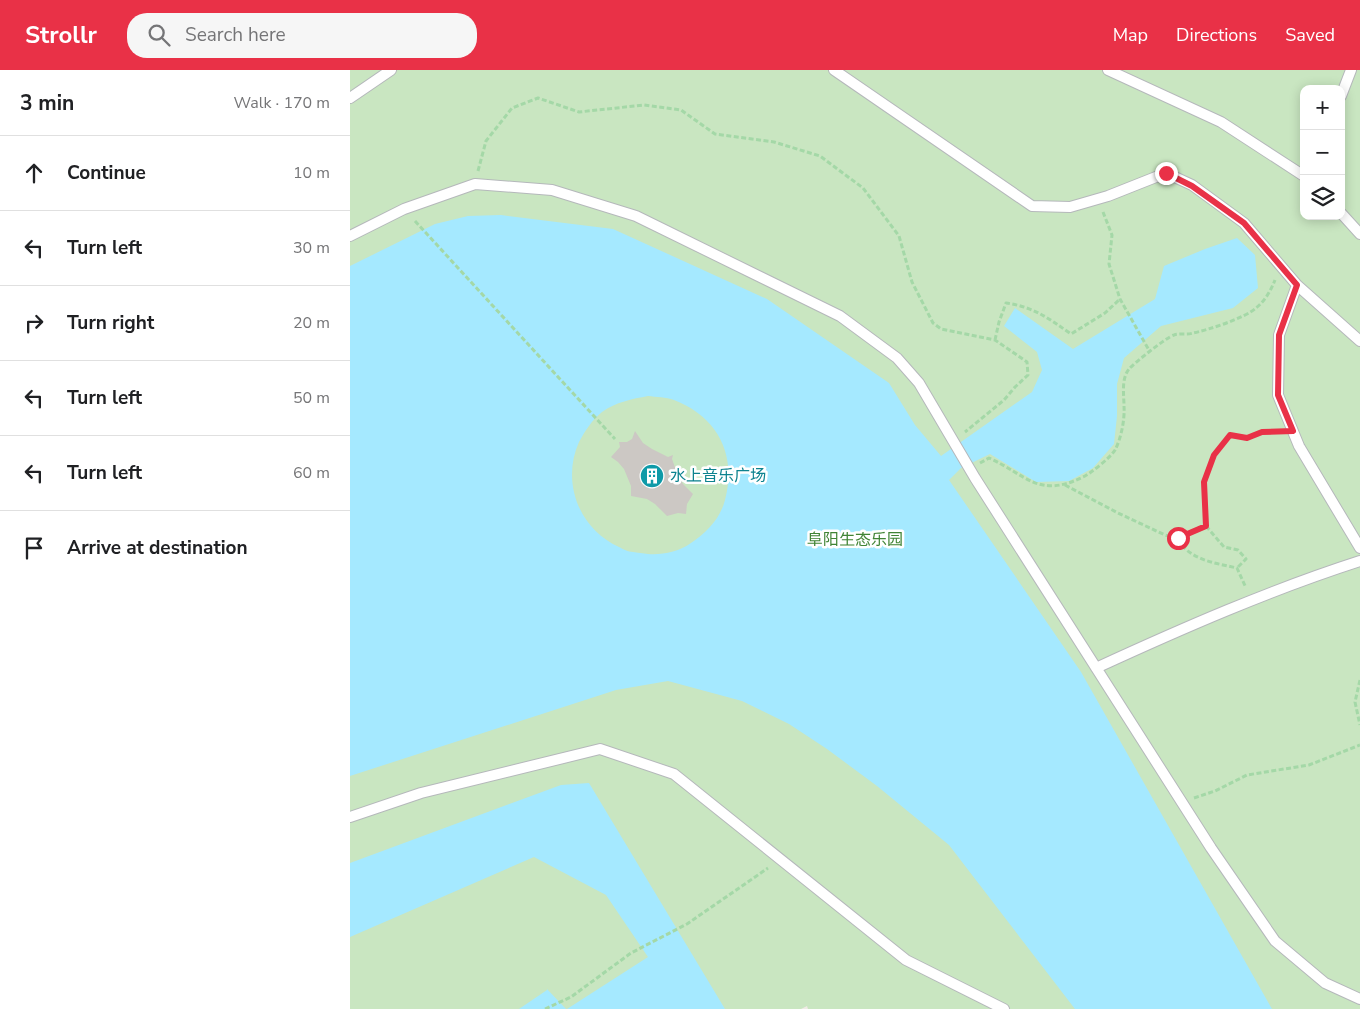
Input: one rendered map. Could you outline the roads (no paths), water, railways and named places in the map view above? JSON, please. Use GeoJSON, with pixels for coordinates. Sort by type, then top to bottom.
{"type":"FeatureCollection","features":[{"type":"Feature","properties":{"kind":"lane"},"geometry":{"type":"LineString","coordinates":[[350,98],[390,70]]}},
{"type":"Feature","properties":{"kind":"lane"},"geometry":{"type":"LineString","coordinates":[[834,70],[1032,206],[1070,207],[1098,199],[1166,173],[1192,186],[1244,223],[1297,285],[1360,341]]}},
{"type":"Feature","properties":{"kind":"lane"},"geometry":{"type":"LineString","coordinates":[[1108,70],[1221,122],[1302,175]]}},
{"type":"Feature","properties":{"kind":"lane"},"geometry":{"type":"LineString","coordinates":[[1345,86],[1351,70]]}},
{"type":"Feature","properties":{"kind":"lane"},"geometry":{"type":"LineString","coordinates":[[350,236],[404,209],[475,184],[552,190],[636,216],[840,316],[897,358],[919,383],[972,473],[1096,668],[1275,941],[1325,984],[1360,999]]}},
{"type":"Feature","properties":{"kind":"lane"},"geometry":{"type":"LineString","coordinates":[[1345,217],[1360,234]]}},
{"type":"Feature","properties":{"kind":"lane"},"geometry":{"type":"LineString","coordinates":[[1297,285],[1279,335],[1278,395],[1299,446],[1360,548]]}},
{"type":"Feature","properties":{"kind":"lane"},"geometry":{"type":"LineString","coordinates":[[1096,668],[1185,627],[1312,576],[1360,561]]}},
{"type":"Feature","properties":{"kind":"lane"},"geometry":{"type":"LineString","coordinates":[[350,817],[421,793],[600,749],[674,774],[906,960],[1004,1009]]}},
{"type":"Feature","properties":{"kind":"water"},"geometry":{"type":"Polygon","coordinates":[[[501,215],[613,229],[767,299],[889,383],[915,425],[941,456],[1032,392],[1042,370],[1037,352],[1004,326],[1015,308],[1073,349],[1155,299],[1164,266],[1237,238],[1255,255],[1258,288],[1233,308],[1161,326],[1124,358],[1117,384],[1117,416],[1114,444],[1093,468],[1069,481],[1036,482],[990,454],[961,468],[949,480],[1081,672],[1272,1009],[1075,1009],[949,845],[877,786],[789,724],[742,701],[668,681],[616,690],[350,776],[350,266],[435,224],[468,216],[501,215]],[[648,396],[618,403],[598,415],[579,442],[574,457],[572,473],[577,503],[593,529],[605,539],[626,550],[653,554],[681,549],[702,534],[712,524],[720,513],[725,500],[728,468],[726,453],[720,440],[713,427],[702,416],[674,400],[648,396]]]}},
{"type":"Feature","properties":{"kind":"water"},"geometry":{"type":"Polygon","coordinates":[[[589,783],[725,1009],[567,1009],[648,957],[606,895],[534,857],[350,937],[350,863],[561,785],[589,783]]]}},
{"type":"Feature","properties":{"kind":"water"},"geometry":{"type":"Polygon","coordinates":[[[547,990],[566,1009],[519,1009],[547,990]]]}},
{"type":"Feature","properties":{"kind":"place","name":"水上音乐广场"},"geometry":{"type":"Point","coordinates":[652,476]}},
{"type":"Feature","properties":{"kind":"park label","name":"阜阳生态乐园"},"geometry":{"type":"Point","coordinates":[855,540]}}]}
